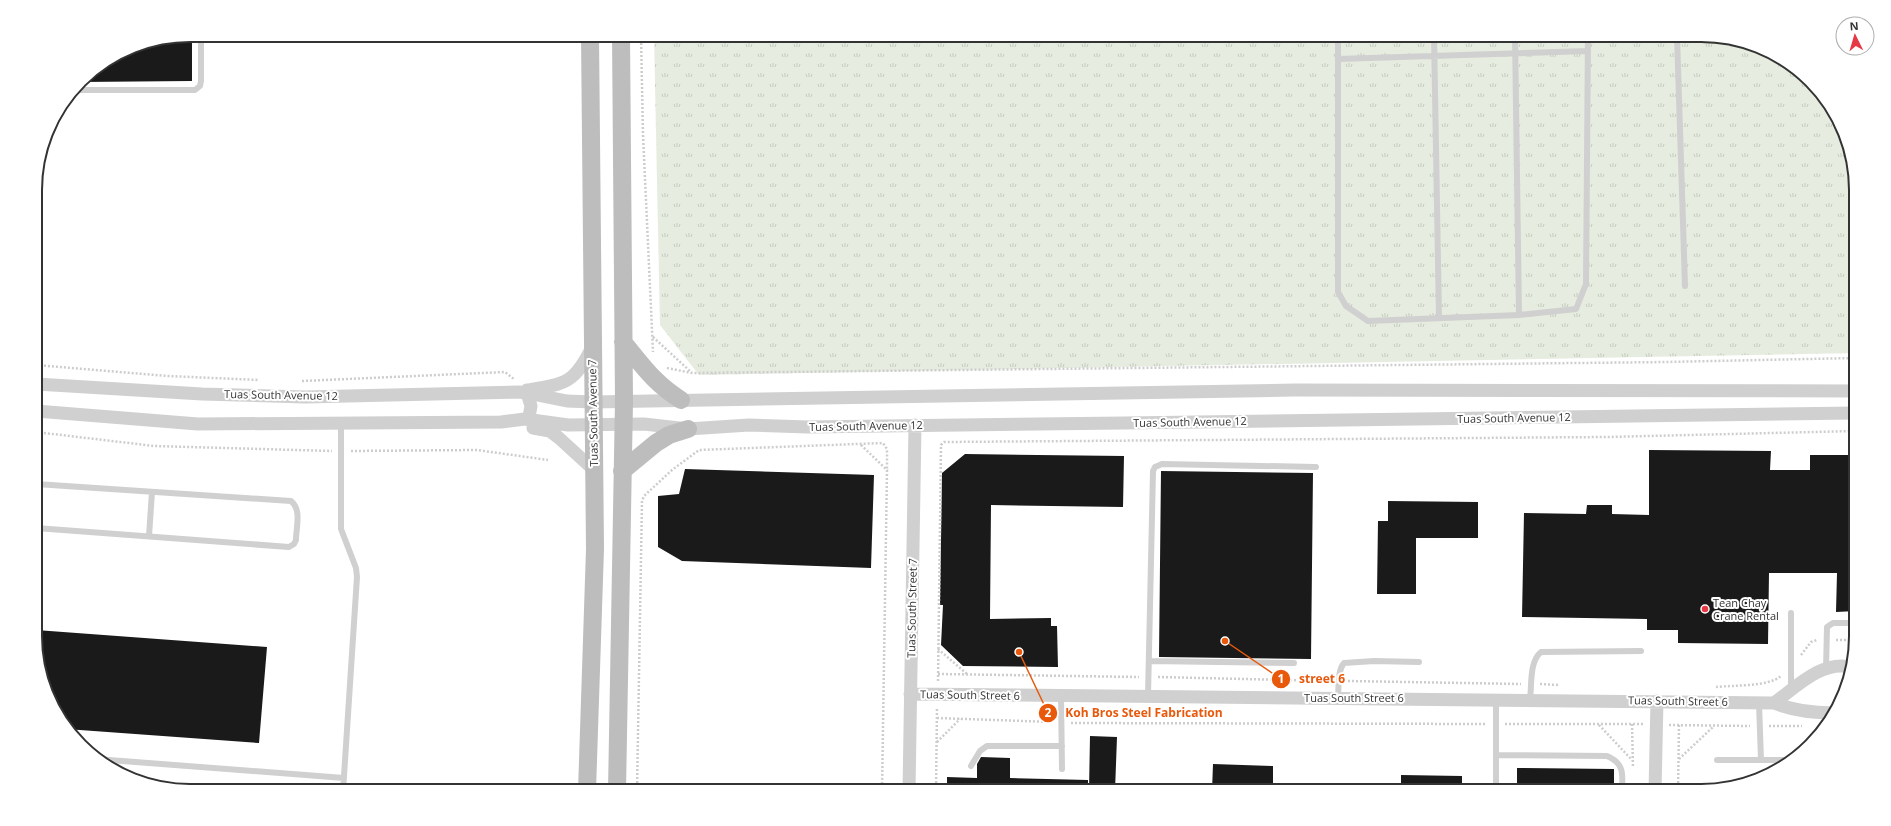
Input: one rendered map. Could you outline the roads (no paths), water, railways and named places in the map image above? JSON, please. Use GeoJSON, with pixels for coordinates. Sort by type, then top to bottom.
{"type":"FeatureCollection","features":[{"type":"Feature","properties":{"kind":"street","name":"Tuas South Avenue 7"},"geometry":{"type":"LineString","coordinates":[[587,784],[595,549],[590,42]]}},
{"type":"Feature","properties":{"kind":"street"},"geometry":{"type":"LineString","coordinates":[[617,784],[624,401],[621,42]]}},
{"type":"Feature","properties":{"kind":"street"},"geometry":{"type":"LineString","coordinates":[[623,342],[651,378],[681,400]]}},
{"type":"Feature","properties":{"kind":"street"},"geometry":{"type":"LineString","coordinates":[[525,419],[529,417],[531,410],[520,388],[554,386],[572,378],[583,365],[592,345]]}},
{"type":"Feature","properties":{"kind":"street","name":"Tuas South Avenue 12"},"geometry":{"type":"LineString","coordinates":[[42,384],[202,394],[305,397],[520,388],[568,401],[593,402],[1294,390],[1849,391]]}},
{"type":"Feature","properties":{"kind":"street","name":"Tuas South Avenue 12"},"geometry":{"type":"LineString","coordinates":[[42,411],[198,424],[502,422],[525,419],[568,425],[623,423],[688,429],[749,425],[808,427],[1849,413]]}},
{"type":"Feature","properties":{"kind":"street"},"geometry":{"type":"LineString","coordinates":[[502,422],[550,432],[566,444],[594,470]]}},
{"type":"Feature","properties":{"kind":"street","name":"Tuas South Street 7"},"geometry":{"type":"LineString","coordinates":[[909,784],[915,425]]}},
{"type":"Feature","properties":{"kind":"street"},"geometry":{"type":"LineString","coordinates":[[622,472],[656,443],[669,435],[688,429]]}},
{"type":"Feature","properties":{"kind":"street"},"geometry":{"type":"LineString","coordinates":[[1774,703],[1819,671],[1841,665],[1846,666]]}},
{"type":"Feature","properties":{"kind":"street","name":"Tuas South Street 6"},"geometry":{"type":"LineString","coordinates":[[910,694],[1759,702],[1774,703],[1790,709],[1806,712],[1827,713]]}},
{"type":"Feature","properties":{"kind":"street"},"geometry":{"type":"LineString","coordinates":[[1655,784],[1657,701]]}},
{"type":"Feature","properties":{"kind":"lane"},"geometry":{"type":"LineString","coordinates":[[81,90],[195,90],[200,86],[201,81],[201,42]]}},
{"type":"Feature","properties":{"kind":"lane"},"geometry":{"type":"LineString","coordinates":[[1338,42],[1338,292],[1346,306],[1368,321],[1519,315],[1576,309],[1586,284],[1588,42]]}},
{"type":"Feature","properties":{"kind":"lane"},"geometry":{"type":"LineString","coordinates":[[1434,42],[1439,318]]}},
{"type":"Feature","properties":{"kind":"lane"},"geometry":{"type":"LineString","coordinates":[[1515,42],[1519,315]]}},
{"type":"Feature","properties":{"kind":"lane"},"geometry":{"type":"LineString","coordinates":[[1677,42],[1685,286]]}},
{"type":"Feature","properties":{"kind":"lane"},"geometry":{"type":"LineString","coordinates":[[1338,58],[1588,51]]}},
{"type":"Feature","properties":{"kind":"lane"},"geometry":{"type":"LineString","coordinates":[[341,422],[341,530],[356,568],[357,577],[344,784]]}},
{"type":"Feature","properties":{"kind":"lane"},"geometry":{"type":"LineString","coordinates":[[1148,696],[1153,471],[1155,467],[1162,464],[1316,467]]}},
{"type":"Feature","properties":{"kind":"lane"},"geometry":{"type":"LineString","coordinates":[[42,484],[291,501],[296,505],[298,510],[296,540],[294,544],[289,546],[42,528]]}},
{"type":"Feature","properties":{"kind":"lane"},"geometry":{"type":"LineString","coordinates":[[149,536],[152,492]]}},
{"type":"Feature","properties":{"kind":"lane"},"geometry":{"type":"LineString","coordinates":[[1791,613],[1791,690]]}},
{"type":"Feature","properties":{"kind":"lane"},"geometry":{"type":"LineString","coordinates":[[1826,669],[1826,639],[1828,627],[1830,624],[1849,623]]}},
{"type":"Feature","properties":{"kind":"lane"},"geometry":{"type":"LineString","coordinates":[[1530,700],[1535,657],[1541,652],[1641,652]]}},
{"type":"Feature","properties":{"kind":"lane"},"geometry":{"type":"LineString","coordinates":[[1149,661],[1294,663]]}},
{"type":"Feature","properties":{"kind":"lane"},"geometry":{"type":"LineString","coordinates":[[1338,698],[1341,667],[1344,663],[1374,661],[1419,662]]}},
{"type":"Feature","properties":{"kind":"lane"},"geometry":{"type":"LineString","coordinates":[[1060,696],[1062,769]]}},
{"type":"Feature","properties":{"kind":"lane"},"geometry":{"type":"LineString","coordinates":[[1496,699],[1496,784]]}},
{"type":"Feature","properties":{"kind":"lane"},"geometry":{"type":"LineString","coordinates":[[1759,702],[1761,760]]}},
{"type":"Feature","properties":{"kind":"lane"},"geometry":{"type":"LineString","coordinates":[[971,766],[980,751],[987,746],[1062,746]]}},
{"type":"Feature","properties":{"kind":"lane"},"geometry":{"type":"LineString","coordinates":[[1496,755],[1607,756],[1619,763],[1623,769],[1622,784]]}},
{"type":"Feature","properties":{"kind":"lane"},"geometry":{"type":"LineString","coordinates":[[110,760],[344,778]]}},
{"type":"Feature","properties":{"kind":"lane"},"geometry":{"type":"LineString","coordinates":[[1717,760],[1781,760]]}},
{"type":"Feature","properties":{"kind":"place","name":"Tean Chay Crane Rental"},"geometry":{"type":"Point","coordinates":[1705,609]}},
{"type":"Feature","properties":{"kind":"place","name":"street 6"},"geometry":{"type":"Point","coordinates":[1225,641]}},
{"type":"Feature","properties":{"kind":"place","name":"Koh Bros Steel Fabrication"},"geometry":{"type":"Point","coordinates":[1019,652]}}]}
